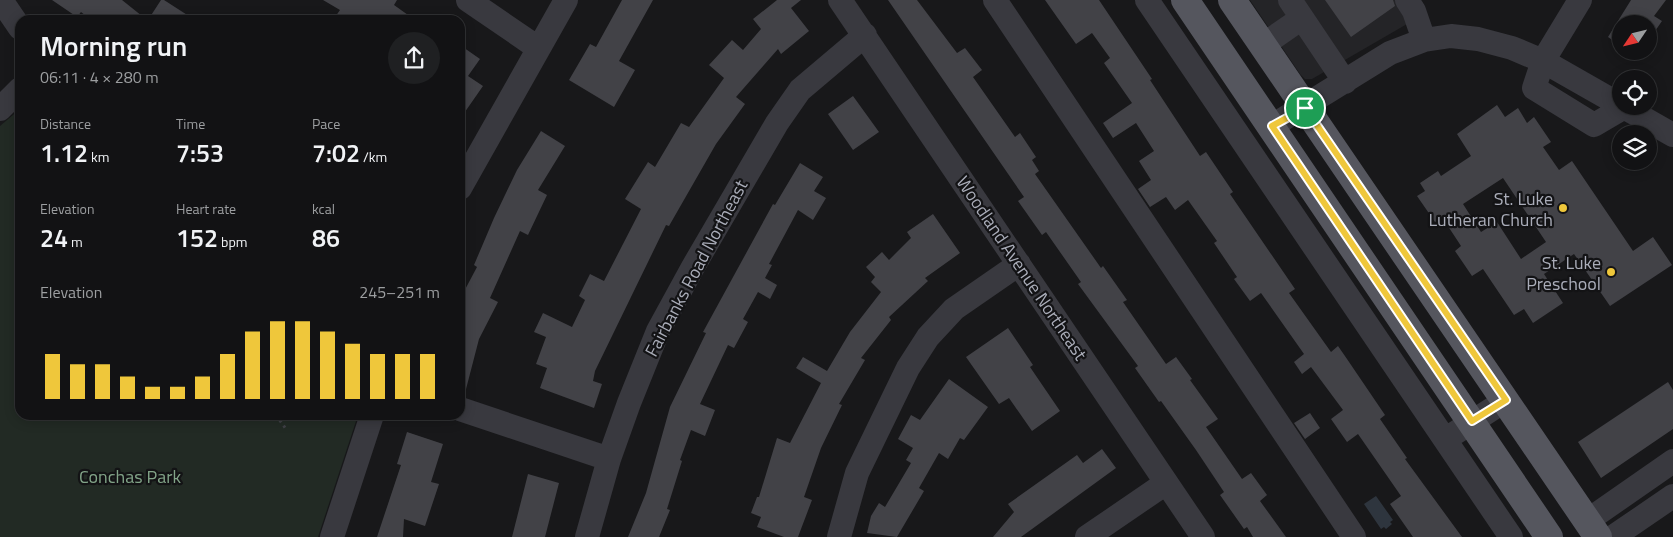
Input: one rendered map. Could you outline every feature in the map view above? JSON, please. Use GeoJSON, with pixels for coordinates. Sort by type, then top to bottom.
{"type":"FeatureCollection","features":[{"type":"Feature","properties":{"kind":"main road"},"geometry":{"type":"LineString","coordinates":[[1185,0],[1549,537]]}},
{"type":"Feature","properties":{"kind":"main road"},"geometry":{"type":"LineString","coordinates":[[1232,0],[1592,529]]}},
{"type":"Feature","properties":{"kind":"street"},"geometry":{"type":"LineString","coordinates":[[1,0],[15,21]]}},
{"type":"Feature","properties":{"kind":"street"},"geometry":{"type":"LineString","coordinates":[[468,0],[538,48]]}},
{"type":"Feature","properties":{"kind":"street"},"geometry":{"type":"LineString","coordinates":[[465,179],[566,0]]}},
{"type":"Feature","properties":{"kind":"street","name":"Woodland Avenue Northeast"},"geometry":{"type":"LineString","coordinates":[[840,0],[1203,537]]}},
{"type":"Feature","properties":{"kind":"street"},"geometry":{"type":"LineString","coordinates":[[994,0],[1354,537]]}},
{"type":"Feature","properties":{"kind":"street"},"geometry":{"type":"LineString","coordinates":[[1147,0],[1511,537]]}},
{"type":"Feature","properties":{"kind":"street"},"geometry":{"type":"LineString","coordinates":[[1408,0],[1424,40]]}},
{"type":"Feature","properties":{"kind":"street"},"geometry":{"type":"LineString","coordinates":[[1543,62],[1580,0]]}},
{"type":"Feature","properties":{"kind":"street"},"geometry":{"type":"LineString","coordinates":[[1263,45],[1296,9],[1345,82]]}},
{"type":"Feature","properties":{"kind":"street","name":"Fairbanks Road Northeast"},"geometry":{"type":"LineString","coordinates":[[587,537],[609,459],[658,331],[777,122],[800,90],[865,35]]}},
{"type":"Feature","properties":{"kind":"street"},"geometry":{"type":"LineString","coordinates":[[1272,126],[1305,108],[1390,53],[1424,40],[1451,36],[1478,38],[1512,48],[1543,62],[1673,135]]}},
{"type":"Feature","properties":{"kind":"street"},"geometry":{"type":"LineString","coordinates":[[0,109],[15,94]]}},
{"type":"Feature","properties":{"kind":"street"},"geometry":{"type":"LineString","coordinates":[[839,537],[857,473],[908,368],[923,345],[954,309],[1019,264]]}},
{"type":"Feature","properties":{"kind":"street"},"geometry":{"type":"LineString","coordinates":[[1445,439],[1506,400]]}},
{"type":"Feature","properties":{"kind":"street"},"geometry":{"type":"LineString","coordinates":[[465,411],[609,459]]}},
{"type":"Feature","properties":{"kind":"street"},"geometry":{"type":"LineString","coordinates":[[332,537],[370,420]]}},
{"type":"Feature","properties":{"kind":"street"},"geometry":{"type":"LineString","coordinates":[[1592,529],[1673,461]]}},
{"type":"Feature","properties":{"kind":"street"},"geometry":{"type":"LineString","coordinates":[[1088,537],[1166,483]]}},
{"type":"Feature","properties":{"kind":"street"},"geometry":{"type":"LineString","coordinates":[[1613,537],[1673,496]]}},
{"type":"Feature","properties":{"kind":"path"},"geometry":{"type":"LineString","coordinates":[[280,420],[286,429]]}},
{"type":"Feature","properties":{"kind":"shaded area"},"geometry":{"type":"Polygon","coordinates":[[[1250,0],[1413,0],[1407,24],[1312,79],[1305,79],[1250,0]]]}},
{"type":"Feature","properties":{"kind":"shaded area"},"geometry":{"type":"Polygon","coordinates":[[[1376,496],[1393,520],[1390,522],[1392,524],[1386,529],[1384,527],[1381,529],[1364,504],[1376,496]]]}},
{"type":"Feature","properties":{"kind":"green space","name":"Conchas Park"},"geometry":{"type":"Polygon","coordinates":[[[15,113],[15,420],[356,420],[318,537],[0,537],[0,126],[15,113]]]}},
{"type":"Feature","properties":{"kind":"building"},"geometry":{"type":"Polygon","coordinates":[[[52,0],[122,0],[141,15],[85,15],[81,12],[79,15],[74,15],[52,0]]]}},
{"type":"Feature","properties":{"kind":"building"},"geometry":{"type":"Polygon","coordinates":[[[161,0],[164,0],[187,15],[151,15],[161,0]]]}},
{"type":"Feature","properties":{"kind":"building"},"geometry":{"type":"Polygon","coordinates":[[[323,0],[397,0],[394,5],[408,15],[336,15],[340,10],[323,0]]]}},
{"type":"Feature","properties":{"kind":"building"},"geometry":{"type":"Polygon","coordinates":[[[622,0],[653,0],[619,61],[635,70],[614,107],[569,80],[590,44],[596,47],[622,0]]]}},
{"type":"Feature","properties":{"kind":"building"},"geometry":{"type":"Polygon","coordinates":[[[777,0],[801,0],[791,8],[809,31],[781,54],[778,49],[736,97],[745,104],[716,144],[669,226],[666,225],[595,371],[593,381],[602,384],[594,408],[540,388],[547,368],[536,364],[546,337],[534,332],[543,313],[572,327],[585,300],[579,296],[590,274],[604,281],[641,209],[625,199],[648,162],[655,167],[681,123],[689,127],[724,78],[709,65],[732,40],[743,50],[761,29],[753,19],[777,0]]]}},
{"type":"Feature","properties":{"kind":"building"},"geometry":{"type":"Polygon","coordinates":[[[888,0],[917,0],[957,53],[965,48],[982,70],[973,77],[1015,137],[1020,133],[1036,157],[1032,160],[1039,171],[1035,174],[1101,268],[1103,266],[1127,300],[1123,302],[1166,364],[1176,357],[1192,379],[1190,380],[1218,419],[1206,427],[1242,479],[1251,473],[1267,495],[1260,501],[1286,537],[1253,537],[1247,527],[1244,529],[1220,495],[1224,492],[1161,401],[1159,402],[1135,368],[1138,366],[1078,284],[1081,282],[1046,232],[1042,235],[1018,201],[1024,197],[888,0]]]}},
{"type":"Feature","properties":{"kind":"building"},"geometry":{"type":"Polygon","coordinates":[[[1045,0],[1099,0],[1152,79],[1150,80],[1200,156],[1206,152],[1233,192],[1230,194],[1295,289],[1289,293],[1331,352],[1338,346],[1385,415],[1380,419],[1407,458],[1405,459],[1462,537],[1413,537],[1390,504],[1401,496],[1358,434],[1347,442],[1331,419],[1343,410],[1311,367],[1302,374],[1294,362],[1304,354],[1261,293],[1250,301],[1234,279],[1237,277],[1214,243],[1217,241],[1188,200],[1175,210],[1166,197],[1150,207],[1138,189],[1151,180],[1139,161],[1154,151],[1136,123],[1113,138],[1103,123],[1132,103],[1104,63],[1110,58],[1092,33],[1076,44],[1045,0]]]}},
{"type":"Feature","properties":{"kind":"building"},"geometry":{"type":"Polygon","coordinates":[[[1325,0],[1393,0],[1395,6],[1351,37],[1325,0]]]}},
{"type":"Feature","properties":{"kind":"building"},"geometry":{"type":"Polygon","coordinates":[[[1631,0],[1666,0],[1655,15],[1622,15],[1631,0]]]}},
{"type":"Feature","properties":{"kind":"building"},"geometry":{"type":"Polygon","coordinates":[[[1658,18],[1662,21],[1658,27],[1658,18]]]}},
{"type":"Feature","properties":{"kind":"building"},"geometry":{"type":"Polygon","coordinates":[[[1612,31],[1612,40],[1608,37],[1612,31]]]}},
{"type":"Feature","properties":{"kind":"building"},"geometry":{"type":"Polygon","coordinates":[[[465,48],[480,59],[468,76],[483,86],[465,112],[465,48]]]}},
{"type":"Feature","properties":{"kind":"building"},"geometry":{"type":"Polygon","coordinates":[[[853,96],[879,132],[853,150],[828,114],[853,96]]]}},
{"type":"Feature","properties":{"kind":"building","name":"St. Luke Lutheran Church"},"geometry":{"type":"Polygon","coordinates":[[[1497,105],[1505,117],[1518,108],[1527,123],[1534,117],[1551,142],[1543,147],[1559,170],[1572,161],[1633,251],[1653,237],[1672,265],[1610,306],[1574,254],[1544,274],[1563,303],[1533,323],[1524,309],[1514,315],[1483,269],[1472,276],[1455,251],[1461,246],[1442,217],[1435,222],[1417,196],[1425,191],[1420,183],[1438,171],[1441,176],[1471,156],[1457,134],[1497,105]],[[1503,178],[1463,204],[1481,232],[1497,222],[1521,259],[1546,242],[1503,178]]]}},
{"type":"Feature","properties":{"kind":"building"},"geometry":{"type":"Polygon","coordinates":[[[541,131],[565,146],[538,190],[547,195],[528,235],[520,231],[490,298],[498,302],[479,339],[465,393],[465,290],[477,267],[474,265],[517,170],[541,131]]]}},
{"type":"Feature","properties":{"kind":"building"},"geometry":{"type":"Polygon","coordinates":[[[800,163],[823,177],[814,191],[826,198],[813,220],[798,210],[769,264],[772,265],[765,278],[777,285],[770,299],[758,292],[743,319],[748,322],[734,348],[728,345],[700,404],[715,410],[705,436],[691,430],[680,460],[682,461],[667,509],[670,510],[659,537],[628,537],[646,493],[670,407],[706,333],[703,332],[773,204],[775,205],[800,163]]]}},
{"type":"Feature","properties":{"kind":"building"},"geometry":{"type":"Polygon","coordinates":[[[933,214],[960,253],[925,278],[928,281],[889,317],[891,320],[861,358],[865,360],[839,404],[842,405],[821,448],[804,497],[812,500],[798,537],[784,537],[757,527],[761,517],[751,513],[757,497],[759,497],[777,438],[790,443],[821,383],[796,368],[803,357],[827,371],[850,332],[881,292],[871,282],[875,277],[866,267],[882,252],[889,260],[911,238],[907,232],[933,214]]]}},
{"type":"Feature","properties":{"kind":"building"},"geometry":{"type":"Polygon","coordinates":[[[1008,328],[1033,365],[1030,367],[1060,411],[1032,431],[1009,398],[999,404],[966,357],[1008,328]]]}},
{"type":"Feature","properties":{"kind":"building"},"geometry":{"type":"Polygon","coordinates":[[[949,379],[988,407],[964,440],[960,438],[948,459],[939,453],[919,488],[924,491],[897,537],[867,533],[871,516],[879,503],[885,507],[911,463],[906,460],[913,448],[898,439],[911,415],[920,420],[949,379]]]}},
{"type":"Feature","properties":{"kind":"building"},"geometry":{"type":"Polygon","coordinates":[[[1668,382],[1673,390],[1673,429],[1601,478],[1578,442],[1668,382]]]}},
{"type":"Feature","properties":{"kind":"building"},"geometry":{"type":"Polygon","coordinates":[[[1310,413],[1320,428],[1305,439],[1294,423],[1310,413]]]}},
{"type":"Feature","properties":{"kind":"building"},"geometry":{"type":"Polygon","coordinates":[[[407,432],[443,444],[431,482],[439,484],[425,526],[404,519],[403,537],[377,537],[401,465],[397,464],[407,432]]]}},
{"type":"Feature","properties":{"kind":"building"},"geometry":{"type":"Polygon","coordinates":[[[1102,449],[1116,468],[1021,537],[993,537],[1014,512],[1008,504],[1077,455],[1083,463],[1102,449]]]}},
{"type":"Feature","properties":{"kind":"building"},"geometry":{"type":"Polygon","coordinates":[[[528,474],[559,483],[545,537],[512,537],[528,474]]]}},
{"type":"Feature","properties":{"kind":"place","name":"St. Luke Lutheran Church"},"geometry":{"type":"Point","coordinates":[1563,208]}},
{"type":"Feature","properties":{"kind":"place","name":"St. Luke Preschool"},"geometry":{"type":"Point","coordinates":[1611,272]}},
{"type":"Feature","properties":{"kind":"route"},"geometry":{"type":"LineString","coordinates":[[1305,108],[1506,400],[1472,421],[1272,126],[1305,108]]}}]}
